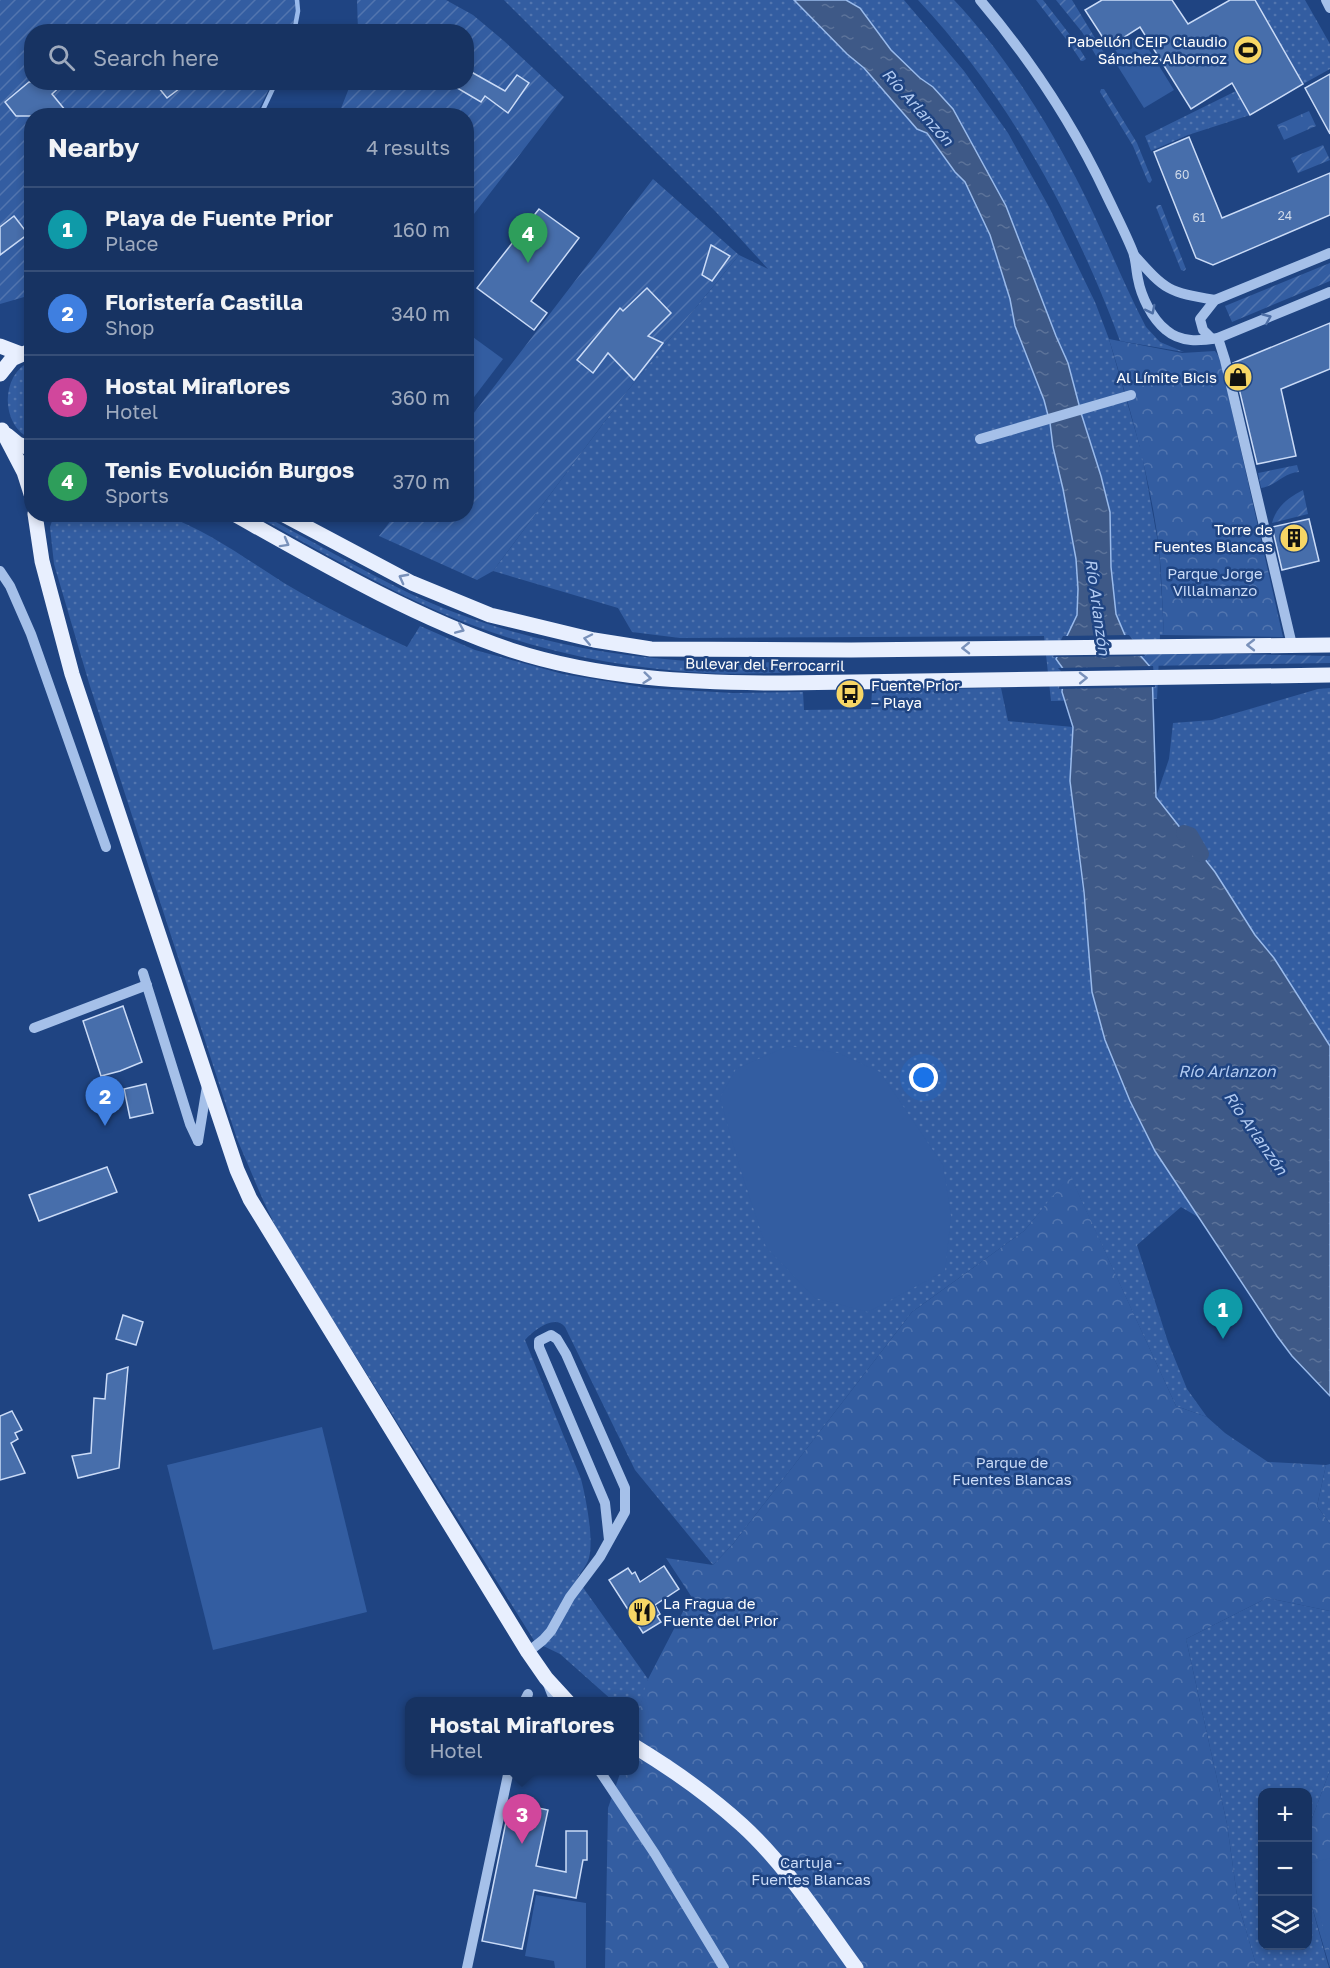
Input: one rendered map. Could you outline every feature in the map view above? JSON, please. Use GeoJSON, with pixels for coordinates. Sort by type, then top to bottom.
{"type":"FeatureCollection","features":[{"type":"Feature","properties":{"kind":"main road"},"geometry":{"type":"LineString","coordinates":[[0,346],[24,352]]}},
{"type":"Feature","properties":{"kind":"main road"},"geometry":{"type":"LineString","coordinates":[[0,374],[5,366],[24,353]]}},
{"type":"Feature","properties":{"kind":"main road"},"geometry":{"type":"LineString","coordinates":[[1,428],[14,442],[24,446]]}},
{"type":"Feature","properties":{"kind":"main road"},"geometry":{"type":"LineString","coordinates":[[1,428],[24,472]]}},
{"type":"Feature","properties":{"kind":"main road"},"geometry":{"type":"LineString","coordinates":[[36,522],[42,561],[72,674],[237,1170],[250,1199],[528,1652],[546,1678],[564,1697]]}},
{"type":"Feature","properties":{"kind":"main road","name":"Bulevar del Ferrocarril"},"geometry":{"type":"LineString","coordinates":[[248,522],[404,605],[512,650],[561,663],[628,676],[708,683],[855,683],[1330,675]]}},
{"type":"Feature","properties":{"kind":"main road","name":"Bulevar del Ferrocarril"},"geometry":{"type":"LineString","coordinates":[[297,522],[412,583],[490,615],[594,640],[651,649],[851,651],[1024,647],[1330,645]]}},
{"type":"Feature","properties":{"kind":"main road"},"geometry":{"type":"LineString","coordinates":[[639,1749],[686,1779],[742,1826],[784,1870],[856,1968]]}},
{"type":"Feature","properties":{"kind":"street"},"geometry":{"type":"LineString","coordinates":[[981,0],[1046,86],[1081,144],[1134,254],[1138,281],[1147,303],[1156,320],[1165,330],[1175,337],[1186,340],[1215,338],[1330,292]]}},
{"type":"Feature","properties":{"kind":"street"},"geometry":{"type":"LineString","coordinates":[[1326,0],[1330,8]]}},
{"type":"Feature","properties":{"kind":"street"},"geometry":{"type":"LineString","coordinates":[[1292,645],[1225,360],[1215,338],[1203,330],[1200,319],[1215,300],[1330,253]]}},
{"type":"Feature","properties":{"kind":"street"},"geometry":{"type":"LineString","coordinates":[[1134,254],[1164,286],[1182,294],[1215,300]]}},
{"type":"Feature","properties":{"kind":"street"},"geometry":{"type":"LineString","coordinates":[[980,439],[1129,395]]}},
{"type":"Feature","properties":{"kind":"street"},"geometry":{"type":"LineString","coordinates":[[0,571],[10,586],[31,634],[106,847]]}},
{"type":"Feature","properties":{"kind":"street"},"geometry":{"type":"LineString","coordinates":[[143,973],[190,1124],[198,1141],[208,1080]]}},
{"type":"Feature","properties":{"kind":"street"},"geometry":{"type":"LineString","coordinates":[[34,1028],[147,986]]}},
{"type":"Feature","properties":{"kind":"street"},"geometry":{"type":"LineString","coordinates":[[528,1652],[551,1631],[570,1597],[600,1557],[625,1512],[625,1488],[566,1354],[551,1335],[544,1337],[539,1341],[539,1347],[605,1503],[609,1540]]}},
{"type":"Feature","properties":{"kind":"street"},"geometry":{"type":"LineString","coordinates":[[546,1678],[553,1697]]}},
{"type":"Feature","properties":{"kind":"street"},"geometry":{"type":"LineString","coordinates":[[467,1968],[508,1775]]}},
{"type":"Feature","properties":{"kind":"street"},"geometry":{"type":"LineString","coordinates":[[604,1775],[724,1968]]}},
{"type":"Feature","properties":{"kind":"green space"},"geometry":{"type":"Polygon","coordinates":[[[0,0],[296,0],[293,24],[24,24],[24,90],[268,90],[260,108],[24,108],[24,297],[0,304],[0,0]]]}},
{"type":"Feature","properties":{"kind":"green space"},"geometry":{"type":"Polygon","coordinates":[[[357,0],[446,0],[473,15],[564,97],[474,214],[474,108],[341,108],[348,90],[474,90],[474,24],[358,24],[357,0]]]}},
{"type":"Feature","properties":{"kind":"green space"},"geometry":{"type":"Polygon","coordinates":[[[504,0],[904,0],[964,71],[1008,133],[1049,207],[1095,302],[1109,339],[1142,454],[1159,548],[1164,635],[1160,635],[1157,699],[1051,701],[1044,636],[680,638],[632,632],[618,608],[493,571],[629,389],[739,255],[768,269],[716,212],[504,0]]]}},
{"type":"Feature","properties":{"kind":"green space"},"geometry":{"type":"Polygon","coordinates":[[[918,0],[954,0],[992,45],[1027,94],[1059,146],[1086,198],[1146,327],[1160,342],[1184,352],[1120,341],[1082,249],[1036,160],[981,77],[951,37],[918,0]]]}},
{"type":"Feature","properties":{"kind":"green space"},"geometry":{"type":"Polygon","coordinates":[[[1036,0],[1043,0],[1086,59],[1081,61],[1036,0]]]}},
{"type":"Feature","properties":{"kind":"green space"},"geometry":{"type":"Polygon","coordinates":[[[1056,0],[1072,0],[1109,61],[1102,66],[1082,32],[1056,0]]]}},
{"type":"Feature","properties":{"kind":"green space"},"geometry":{"type":"Polygon","coordinates":[[[1255,0],[1305,0],[1330,44],[1330,69],[1303,84],[1255,0]]]}},
{"type":"Feature","properties":{"kind":"green space"},"geometry":{"type":"Polygon","coordinates":[[[1140,35],[1174,90],[1144,108],[1110,54],[1140,35]]]}},
{"type":"Feature","properties":{"kind":"green space"},"geometry":{"type":"Polygon","coordinates":[[[1104,89],[1137,143],[1152,180],[1150,183],[1133,146],[1100,92],[1104,89]]]}},
{"type":"Feature","properties":{"kind":"green space"},"geometry":{"type":"Polygon","coordinates":[[[1236,91],[1250,115],[1188,135],[1151,151],[1145,136],[1236,91]]]}},
{"type":"Feature","properties":{"kind":"green space"},"geometry":{"type":"Polygon","coordinates":[[[1309,111],[1316,126],[1284,140],[1277,125],[1309,111]]]}},
{"type":"Feature","properties":{"kind":"green space"},"geometry":{"type":"Polygon","coordinates":[[[1323,145],[1330,160],[1298,173],[1291,158],[1323,145]]]}},
{"type":"Feature","properties":{"kind":"green space"},"geometry":{"type":"Polygon","coordinates":[[[653,179],[739,255],[629,389],[493,571],[477,580],[379,536],[390,522],[474,522],[474,413],[653,179]]]}},
{"type":"Feature","properties":{"kind":"green space"},"geometry":{"type":"Polygon","coordinates":[[[1161,205],[1186,269],[1184,271],[1181,270],[1156,207],[1161,205]]]}},
{"type":"Feature","properties":{"kind":"green space"},"geometry":{"type":"Polygon","coordinates":[[[1330,263],[1330,281],[1232,322],[1225,306],[1330,263]]]}},
{"type":"Feature","properties":{"kind":"green space"},"geometry":{"type":"Polygon","coordinates":[[[474,338],[503,359],[474,397],[474,338]]]}},
{"type":"Feature","properties":{"kind":"green space","name":"Parque Jorge Villalmanzo"},"geometry":{"type":"Polygon","coordinates":[[[1109,339],[1182,353],[1215,351],[1220,358],[1283,637],[1164,635],[1161,570],[1155,521],[1132,416],[1109,339]]]}},
{"type":"Feature","properties":{"kind":"green space"},"geometry":{"type":"Polygon","coordinates":[[[24,366],[24,434],[14,423],[9,412],[8,400],[9,388],[24,366]]]}},
{"type":"Feature","properties":{"kind":"green space"},"geometry":{"type":"Polygon","coordinates":[[[1297,465],[1299,472],[1261,488],[1258,473],[1297,465]]]}},
{"type":"Feature","properties":{"kind":"green space"},"geometry":{"type":"Polygon","coordinates":[[[1303,490],[1308,514],[1272,523],[1284,503],[1303,490]]]}},
{"type":"Feature","properties":{"kind":"green space"},"geometry":{"type":"Polygon","coordinates":[[[52,522],[182,522],[211,537],[314,600],[407,647],[420,626],[475,650],[563,674],[647,688],[733,693],[803,692],[804,710],[871,709],[872,690],[1001,688],[1008,721],[1073,727],[1070,782],[1085,910],[1156,1151],[1198,1217],[1181,1207],[1137,1245],[1168,1342],[1187,1389],[1207,1417],[1176,1406],[1070,1176],[1024,1231],[912,1312],[733,1544],[713,1565],[635,1470],[565,1327],[561,1323],[550,1323],[525,1340],[583,1487],[591,1540],[588,1561],[577,1579],[648,1679],[639,1711],[639,1697],[608,1697],[560,1654],[535,1642],[279,1234],[263,1200],[237,1139],[89,683],[54,564],[50,527],[52,522]]]}},
{"type":"Feature","properties":{"kind":"green space"},"geometry":{"type":"Polygon","coordinates":[[[267,522],[276,522],[411,594],[446,609],[518,633],[593,650],[668,659],[730,663],[801,661],[802,672],[706,673],[639,667],[572,655],[507,637],[444,614],[348,567],[267,522]]]}},
{"type":"Feature","properties":{"kind":"green space"},"geometry":{"type":"Polygon","coordinates":[[[1146,654],[1330,656],[1330,663],[1140,666],[1146,654]]]}},
{"type":"Feature","properties":{"kind":"green space"},"geometry":{"type":"Polygon","coordinates":[[[1330,688],[1330,1046],[1274,958],[1255,935],[1190,835],[1184,833],[1156,797],[1169,759],[1173,723],[1212,720],[1318,689],[1330,688]]]}},
{"type":"Feature","properties":{"kind":"green space"},"geometry":{"type":"Polygon","coordinates":[[[788,1046],[838,1053],[880,1072],[943,1165],[951,1216],[945,1271],[868,1312],[815,1298],[766,1247],[740,1168],[720,1098],[736,1069],[788,1046]]]}},
{"type":"Feature","properties":{"kind":"green space","name":"Parque de Fuentes Blancas"},"geometry":{"type":"Polygon","coordinates":[[[1070,1175],[1176,1406],[1207,1417],[1225,1433],[1268,1462],[1326,1465],[1317,1506],[1330,1524],[1330,1611],[1267,1598],[1186,1639],[1227,1824],[1238,1903],[1257,1968],[605,1968],[608,1808],[620,1775],[639,1775],[639,1710],[646,1683],[691,1596],[666,1558],[713,1565],[733,1544],[912,1312],[1024,1231],[1070,1175]]]}},
{"type":"Feature","properties":{"kind":"green space"},"geometry":{"type":"Polygon","coordinates":[[[322,1427],[367,1612],[213,1650],[167,1465],[322,1427]]]}},
{"type":"Feature","properties":{"kind":"green space"},"geometry":{"type":"Polygon","coordinates":[[[1330,1464],[1330,1524],[1317,1506],[1326,1465],[1330,1464]]]}},
{"type":"Feature","properties":{"kind":"green space"},"geometry":{"type":"Polygon","coordinates":[[[1267,1598],[1330,1611],[1330,1770],[1312,1818],[1312,1788],[1258,1788],[1258,1950],[1312,1950],[1312,1907],[1329,1968],[1257,1968],[1238,1903],[1227,1824],[1186,1639],[1267,1598]]]}},
{"type":"Feature","properties":{"kind":"green space"},"geometry":{"type":"Polygon","coordinates":[[[1330,1770],[1330,1968],[1312,1907],[1312,1818],[1330,1770]]]}},
{"type":"Feature","properties":{"kind":"green space"},"geometry":{"type":"Polygon","coordinates":[[[1330,1858],[1330,1952],[1312,1887],[1312,1863],[1330,1858]]]}},
{"type":"Feature","properties":{"kind":"green space"},"geometry":{"type":"Polygon","coordinates":[[[536,1895],[586,1903],[586,1968],[555,1968],[554,1961],[525,1956],[536,1895]]]}},
{"type":"Feature","properties":{"kind":"water","name":"Río Arlanzon"},"geometry":{"type":"Polygon","coordinates":[[[794,0],[846,0],[860,8],[891,50],[920,78],[933,87],[953,109],[1006,206],[1068,363],[1110,512],[1111,567],[1116,614],[1127,640],[1152,669],[1156,797],[1215,872],[1255,935],[1274,958],[1330,1046],[1330,1396],[1292,1356],[1277,1336],[1155,1151],[1130,1101],[1105,1040],[1092,992],[1084,892],[1070,781],[1073,727],[1062,692],[1064,670],[1056,659],[1077,615],[1076,559],[1044,400],[1015,326],[1010,299],[990,235],[965,182],[927,133],[917,129],[864,68],[847,54],[794,0]]]}},
{"type":"Feature","properties":{"kind":"pier"},"geometry":{"type":"Polygon","coordinates":[[[1129,635],[1145,656],[1053,657],[1063,636],[1129,635]]]}},
{"type":"Feature","properties":{"kind":"pier"},"geometry":{"type":"Polygon","coordinates":[[[1153,666],[1155,687],[1059,689],[1061,671],[1058,668],[1153,666]]]}},
{"type":"Feature","properties":{"kind":"building"},"geometry":{"type":"Polygon","coordinates":[[[1102,0],[1172,0],[1188,24],[1230,0],[1255,0],[1303,84],[1250,115],[1232,83],[1191,109],[1140,27],[1109,47],[1085,10],[1102,0]]]}},
{"type":"Feature","properties":{"kind":"building"},"geometry":{"type":"Polygon","coordinates":[[[474,74],[505,91],[517,75],[529,83],[508,113],[485,96],[481,102],[461,90],[474,90],[474,74]]]}},
{"type":"Feature","properties":{"kind":"building"},"geometry":{"type":"Polygon","coordinates":[[[1330,74],[1330,134],[1305,88],[1330,74]]]}},
{"type":"Feature","properties":{"kind":"building"},"geometry":{"type":"Polygon","coordinates":[[[24,86],[24,90],[56,90],[52,94],[63,108],[24,108],[24,116],[16,116],[5,102],[24,86]]]}},
{"type":"Feature","properties":{"kind":"building"},"geometry":{"type":"Polygon","coordinates":[[[160,90],[178,90],[167,98],[160,90]]]}},
{"type":"Feature","properties":{"kind":"building"},"geometry":{"type":"Polygon","coordinates":[[[1189,137],[1222,218],[1330,173],[1330,215],[1213,265],[1196,258],[1154,152],[1189,137]]]}},
{"type":"Feature","properties":{"kind":"building"},"geometry":{"type":"Polygon","coordinates":[[[539,209],[579,238],[531,301],[547,313],[534,330],[477,288],[539,209]]]}},
{"type":"Feature","properties":{"kind":"building"},"geometry":{"type":"Polygon","coordinates":[[[14,216],[24,229],[24,237],[0,255],[0,227],[14,216]]]}},
{"type":"Feature","properties":{"kind":"building"},"geometry":{"type":"Polygon","coordinates":[[[711,245],[730,256],[712,281],[702,275],[711,245]]]}},
{"type":"Feature","properties":{"kind":"building"},"geometry":{"type":"Polygon","coordinates":[[[647,288],[671,313],[648,336],[663,343],[634,380],[608,353],[593,373],[577,360],[620,308],[623,311],[647,288]]]}},
{"type":"Feature","properties":{"kind":"building"},"geometry":{"type":"Polygon","coordinates":[[[1330,323],[1330,369],[1281,389],[1296,456],[1257,464],[1233,363],[1330,323]]]}},
{"type":"Feature","properties":{"kind":"building","name":"Torre de Fuentes Blancas"},"geometry":{"type":"Polygon","coordinates":[[[1309,519],[1319,561],[1282,570],[1272,527],[1309,519]]]}},
{"type":"Feature","properties":{"kind":"building"},"geometry":{"type":"Polygon","coordinates":[[[123,1006],[142,1062],[101,1076],[83,1021],[123,1006]]]}},
{"type":"Feature","properties":{"kind":"building"},"geometry":{"type":"Polygon","coordinates":[[[146,1084],[153,1113],[130,1118],[124,1089],[146,1084]]]}},
{"type":"Feature","properties":{"kind":"building"},"geometry":{"type":"Polygon","coordinates":[[[107,1167],[117,1192],[39,1221],[29,1195],[107,1167]]]}},
{"type":"Feature","properties":{"kind":"building"},"geometry":{"type":"Polygon","coordinates":[[[123,1315],[143,1322],[136,1345],[116,1339],[123,1315]]]}},
{"type":"Feature","properties":{"kind":"building"},"geometry":{"type":"Polygon","coordinates":[[[128,1367],[119,1468],[78,1478],[72,1456],[91,1453],[94,1398],[105,1399],[107,1374],[128,1367]]]}},
{"type":"Feature","properties":{"kind":"building"},"geometry":{"type":"Polygon","coordinates":[[[12,1411],[22,1430],[15,1433],[18,1439],[11,1443],[25,1473],[0,1480],[0,1416],[12,1411]]]}},
{"type":"Feature","properties":{"kind":"building"},"geometry":{"type":"Polygon","coordinates":[[[664,1566],[679,1589],[655,1605],[661,1622],[643,1633],[609,1580],[628,1568],[632,1574],[635,1572],[640,1582],[664,1566]]]}},
{"type":"Feature","properties":{"kind":"building"},"geometry":{"type":"Polygon","coordinates":[[[510,1802],[548,1810],[536,1866],[566,1872],[566,1831],[587,1831],[587,1860],[583,1860],[576,1898],[534,1890],[522,1949],[482,1941],[510,1802]]]}},
{"type":"Feature","properties":{"kind":"waterway"},"geometry":{"type":"LineString","coordinates":[[296,24],[297,0]]}},
{"type":"Feature","properties":{"kind":"waterway"},"geometry":{"type":"LineString","coordinates":[[264,108],[272,90]]}},
{"type":"Feature","properties":{"kind":"waterway"},"geometry":{"type":"LineString","coordinates":[[1184,833],[1190,835],[1201,854]]}},
{"type":"Feature","properties":{"kind":"place","name":"Pabellón CEIP Claudio Sánchez Albornoz"},"geometry":{"type":"Point","coordinates":[1248,50]}},
{"type":"Feature","properties":{"kind":"place","name":"Tenis Evolución Burgos"},"geometry":{"type":"Point","coordinates":[528,263]}},
{"type":"Feature","properties":{"kind":"place","name":"Al Límite Bicis"},"geometry":{"type":"Point","coordinates":[1238,377]}},
{"type":"Feature","properties":{"kind":"place","name":"Torre de Fuentes Blancas"},"geometry":{"type":"Point","coordinates":[1294,538]}},
{"type":"Feature","properties":{"kind":"place","name":"Fuente Prior – Playa"},"geometry":{"type":"Point","coordinates":[850,694]}},
{"type":"Feature","properties":{"kind":"place","name":"Floristería Castilla"},"geometry":{"type":"Point","coordinates":[105,1126]}},
{"type":"Feature","properties":{"kind":"place","name":"Playa de Fuente Prior"},"geometry":{"type":"Point","coordinates":[1223,1339]}},
{"type":"Feature","properties":{"kind":"place","name":"La Fragua de Fuente del Prior"},"geometry":{"type":"Point","coordinates":[642,1612]}},
{"type":"Feature","properties":{"kind":"place","name":"Hostal Miraflores"},"geometry":{"type":"Point","coordinates":[522,1844]}},
{"type":"Feature","properties":{"kind":"water label","name":"Río Arlanzón"},"geometry":{"type":"Point","coordinates":[918,107]}},
{"type":"Feature","properties":{"kind":"water label","name":"Río Arlanzón"},"geometry":{"type":"Point","coordinates":[1098,607]}},
{"type":"Feature","properties":{"kind":"water label","name":"Río Arlanzón"},"geometry":{"type":"Point","coordinates":[1256,1133]}},
{"type":"Feature","properties":{"kind":"park label","name":"Cartuja - Fuentes Blancas"},"geometry":{"type":"Point","coordinates":[811,1870]}}]}
